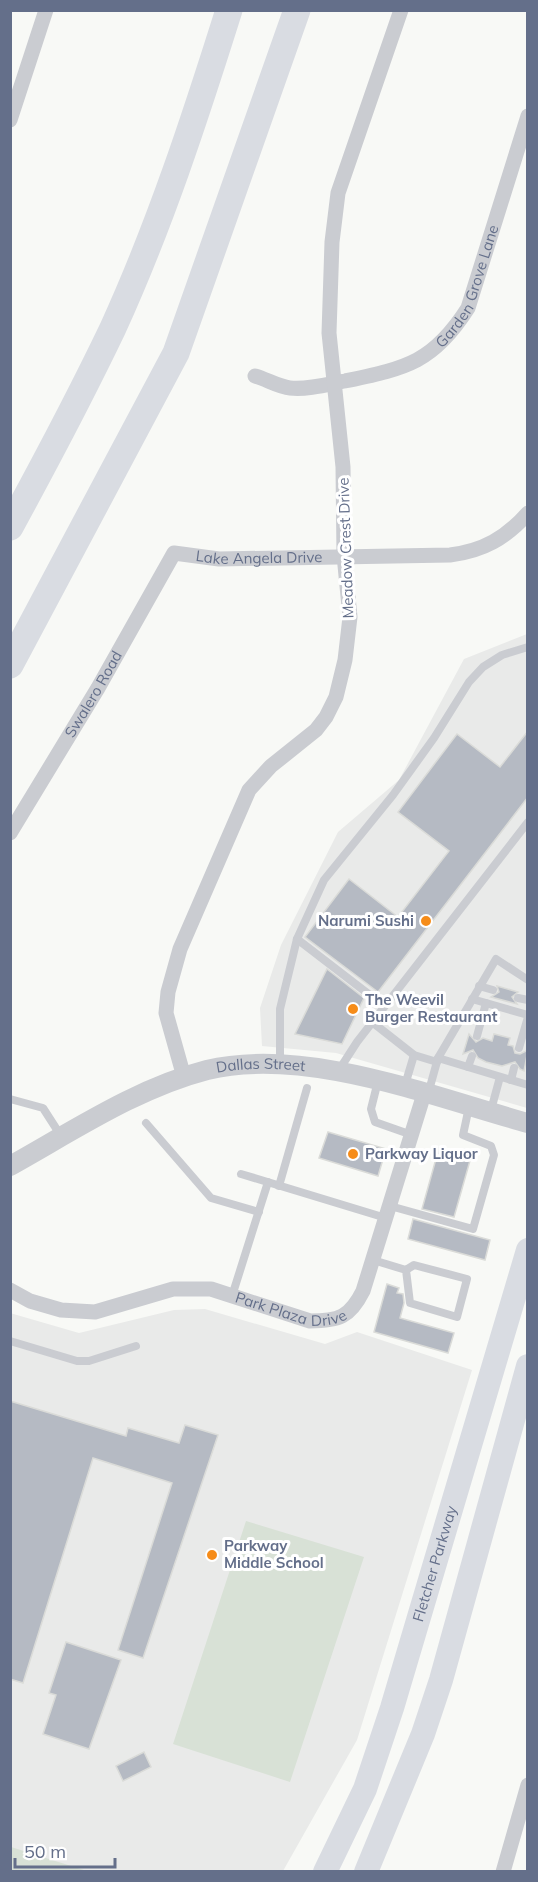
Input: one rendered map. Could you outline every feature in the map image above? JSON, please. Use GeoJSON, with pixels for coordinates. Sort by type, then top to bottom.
{"type":"FeatureCollection","features":[{"type":"Feature","properties":{"kind":"highway"},"geometry":{"type":"LineString","coordinates":[[10,527],[63,430],[113,326],[170,187],[229,10]]}},
{"type":"Feature","properties":{"kind":"highway"},"geometry":{"type":"LineString","coordinates":[[10,665],[176,353],[297,10]]}},
{"type":"Feature","properties":{"kind":"main road","name":"Fletcher Parkway"},"geometry":{"type":"LineString","coordinates":[[326,1872],[365,1789],[392,1708],[528,1250]]}},
{"type":"Feature","properties":{"kind":"main road"},"geometry":{"type":"LineString","coordinates":[[366,1872],[423,1734],[441,1680],[528,1366]]}},
{"type":"Feature","properties":{"kind":"street"},"geometry":{"type":"LineString","coordinates":[[10,120],[46,10]]}},
{"type":"Feature","properties":{"kind":"street","name":"Meadow Crest Drive"},"geometry":{"type":"LineString","coordinates":[[184,1077],[166,1013],[171,980],[199,903],[249,790],[271,766],[316,730],[332,707],[345,660],[350,617],[344,555],[343,467],[332,384],[329,321],[332,242],[338,193],[401,10]]}},
{"type":"Feature","properties":{"kind":"street","name":"Garden Grove Lane"},"geometry":{"type":"LineString","coordinates":[[255,375],[290,388],[332,384],[408,366],[436,348],[453,331],[468,308],[528,116]]}},
{"type":"Feature","properties":{"kind":"street","name":"Lake Angela Drive"},"geometry":{"type":"LineString","coordinates":[[174,553],[219,559],[462,554],[486,546],[514,529],[528,513]]}},
{"type":"Feature","properties":{"kind":"street","name":"Swalero Road"},"geometry":{"type":"LineString","coordinates":[[10,833],[98,688],[174,553]]}},
{"type":"Feature","properties":{"kind":"street","name":"Dallas Street"},"geometry":{"type":"LineString","coordinates":[[10,1166],[132,1099],[184,1077],[220,1068],[263,1062],[339,1070],[528,1124]]}},
{"type":"Feature","properties":{"kind":"street","name":"Park Plaza Drive"},"geometry":{"type":"LineString","coordinates":[[10,1290],[30,1301],[61,1310],[94,1312],[173,1289],[212,1289],[310,1321],[325,1321],[347,1315],[355,1306],[373,1260],[426,1095]]}},
{"type":"Feature","properties":{"kind":"street"},"geometry":{"type":"LineString","coordinates":[[503,1872],[528,1785]]}},
{"type":"Feature","properties":{"kind":"lane"},"geometry":{"type":"LineString","coordinates":[[281,1064],[280,1009],[297,939],[324,880],[393,795],[434,738],[469,682],[483,667],[501,655],[528,647]]}},
{"type":"Feature","properties":{"kind":"lane"},"geometry":{"type":"LineString","coordinates":[[339,1070],[384,1006],[528,822]]}},
{"type":"Feature","properties":{"kind":"lane"},"geometry":{"type":"LineString","coordinates":[[297,939],[384,1006]]}},
{"type":"Feature","properties":{"kind":"lane"},"geometry":{"type":"LineString","coordinates":[[426,1095],[437,1060],[496,959],[528,980]]}},
{"type":"Feature","properties":{"kind":"lane"},"geometry":{"type":"LineString","coordinates":[[479,986],[493,990]]}},
{"type":"Feature","properties":{"kind":"lane"},"geometry":{"type":"LineString","coordinates":[[518,998],[528,1000]]}},
{"type":"Feature","properties":{"kind":"lane"},"geometry":{"type":"LineString","coordinates":[[472,999],[528,1016],[519,1048]]}},
{"type":"Feature","properties":{"kind":"lane"},"geometry":{"type":"LineString","coordinates":[[477,1036],[486,1003]]}},
{"type":"Feature","properties":{"kind":"lane"},"geometry":{"type":"LineString","coordinates":[[372,1022],[414,1055],[468,1067],[528,1085]]}},
{"type":"Feature","properties":{"kind":"lane"},"geometry":{"type":"LineString","coordinates":[[404,1089],[414,1055]]}},
{"type":"Feature","properties":{"kind":"lane"},"geometry":{"type":"LineString","coordinates":[[468,1067],[471,1056]]}},
{"type":"Feature","properties":{"kind":"lane"},"geometry":{"type":"LineString","coordinates":[[511,1080],[514,1068]]}},
{"type":"Feature","properties":{"kind":"lane"},"geometry":{"type":"LineString","coordinates":[[490,1113],[500,1077]]}},
{"type":"Feature","properties":{"kind":"lane"},"geometry":{"type":"LineString","coordinates":[[378,1081],[370,1109],[375,1122],[412,1135]]}},
{"type":"Feature","properties":{"kind":"lane"},"geometry":{"type":"LineString","coordinates":[[279,1185],[307,1088]]}},
{"type":"Feature","properties":{"kind":"lane"},"geometry":{"type":"LineString","coordinates":[[10,1099],[43,1108],[62,1137]]}},
{"type":"Feature","properties":{"kind":"lane"},"geometry":{"type":"LineString","coordinates":[[241,1174],[388,1212],[473,1229],[494,1150],[463,1135],[469,1107]]}},
{"type":"Feature","properties":{"kind":"lane"},"geometry":{"type":"LineString","coordinates":[[146,1124],[211,1198],[259,1212]]}},
{"type":"Feature","properties":{"kind":"lane"},"geometry":{"type":"LineString","coordinates":[[232,1296],[268,1182]]}},
{"type":"Feature","properties":{"kind":"lane"},"geometry":{"type":"LineString","coordinates":[[373,1260],[406,1270],[414,1265],[467,1279],[457,1317],[410,1303],[406,1270]]}},
{"type":"Feature","properties":{"kind":"lane"},"geometry":{"type":"LineString","coordinates":[[10,1341],[77,1361],[89,1361],[136,1346]]}},
{"type":"Feature","properties":{"kind":"shaded area"},"geometry":{"type":"Polygon","coordinates":[[[527,634],[527,1108],[336,1053],[262,1046],[260,1008],[281,945],[338,832],[399,780],[464,659],[527,634]]]}},
{"type":"Feature","properties":{"kind":"shaded area","name":"Parkway Middle School"},"geometry":{"type":"Polygon","coordinates":[[[205,1309],[325,1344],[357,1332],[472,1370],[357,1740],[283,1871],[11,1871],[10,1313],[79,1333],[174,1310],[205,1309]]]}},
{"type":"Feature","properties":{"kind":"shaded area"},"geometry":{"type":"Polygon","coordinates":[[[246,1521],[364,1557],[290,1782],[173,1744],[246,1521]]]}},
{"type":"Feature","properties":{"kind":"shaded area"},"geometry":{"type":"Polygon","coordinates":[[[11,1847],[87,1871],[11,1871],[11,1847]]]}},
{"type":"Feature","properties":{"kind":"building"},"geometry":{"type":"Polygon","coordinates":[[[528,731],[528,797],[378,992],[305,937],[349,879],[398,917],[449,851],[398,812],[457,734],[500,767],[528,731]]]}},
{"type":"Feature","properties":{"kind":"building"},"geometry":{"type":"Polygon","coordinates":[[[327,969],[364,998],[342,1044],[295,1034],[327,969]]]}},
{"type":"Feature","properties":{"kind":"building"},"geometry":{"type":"Polygon","coordinates":[[[497,986],[518,992],[512,997],[517,1004],[491,997],[499,992],[497,986]]]}},
{"type":"Feature","properties":{"kind":"building"},"geometry":{"type":"Polygon","coordinates":[[[469,1034],[476,1042],[483,1038],[492,1041],[494,1034],[510,1038],[508,1045],[513,1046],[515,1053],[520,1054],[528,1050],[524,1071],[515,1062],[502,1066],[486,1062],[478,1058],[473,1050],[463,1054],[469,1034]]]}},
{"type":"Feature","properties":{"kind":"building","name":"Parkway Liquor"},"geometry":{"type":"Polygon","coordinates":[[[328,1132],[386,1149],[378,1176],[319,1158],[328,1132]]]}},
{"type":"Feature","properties":{"kind":"building"},"geometry":{"type":"Polygon","coordinates":[[[439,1148],[471,1157],[454,1217],[422,1209],[439,1148]]]}},
{"type":"Feature","properties":{"kind":"building"},"geometry":{"type":"Polygon","coordinates":[[[413,1219],[490,1240],[485,1260],[408,1239],[413,1219]]]}},
{"type":"Feature","properties":{"kind":"building"},"geometry":{"type":"Polygon","coordinates":[[[387,1284],[399,1288],[397,1293],[403,1294],[404,1303],[400,1318],[454,1333],[448,1353],[374,1332],[387,1284]]]}},
{"type":"Feature","properties":{"kind":"building"},"geometry":{"type":"Polygon","coordinates":[[[10,1401],[126,1436],[128,1428],[179,1443],[185,1425],[218,1435],[143,1658],[118,1650],[172,1483],[93,1458],[23,1683],[10,1679],[10,1401]]]}},
{"type":"Feature","properties":{"kind":"building"},"geometry":{"type":"Polygon","coordinates":[[[66,1642],[121,1660],[89,1749],[43,1734],[56,1695],[49,1693],[66,1642]]]}},
{"type":"Feature","properties":{"kind":"building"},"geometry":{"type":"Polygon","coordinates":[[[144,1752],[151,1767],[123,1781],[116,1766],[144,1752]]]}},
{"type":"Feature","properties":{"kind":"place","name":"Narumi Sushi"},"geometry":{"type":"Point","coordinates":[426,921]}},
{"type":"Feature","properties":{"kind":"place","name":"The Weevil Burger Restaurant"},"geometry":{"type":"Point","coordinates":[353,1009]}},
{"type":"Feature","properties":{"kind":"place","name":"Parkway Liquor"},"geometry":{"type":"Point","coordinates":[353,1154]}},
{"type":"Feature","properties":{"kind":"place","name":"Parkway Middle School"},"geometry":{"type":"Point","coordinates":[212,1555]}}]}
